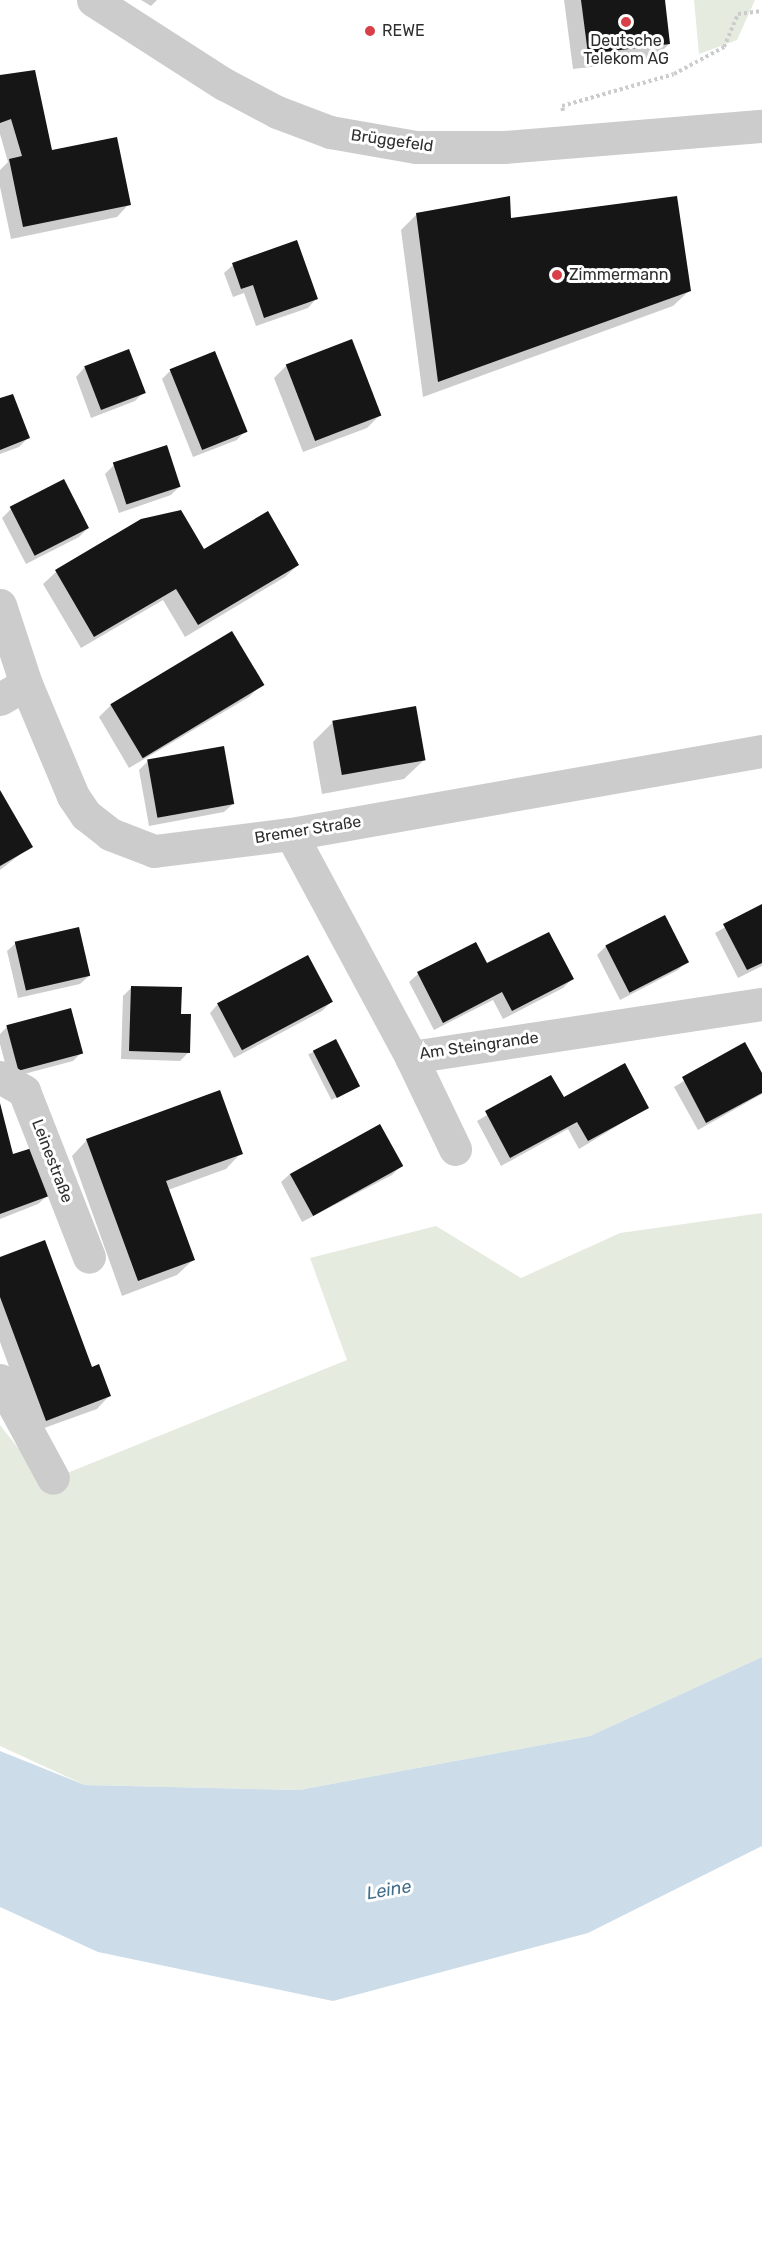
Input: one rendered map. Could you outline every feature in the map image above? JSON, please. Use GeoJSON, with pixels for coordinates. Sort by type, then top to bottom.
{"type":"FeatureCollection","features":[{"type":"Feature","properties":{"kind":"street","name":"Brüggefeld"},"geometry":{"type":"LineString","coordinates":[[93,0],[224,84],[277,112],[330,132],[416,147],[504,147],[762,126]]}},
{"type":"Feature","properties":{"kind":"street","name":"Bremer Straße"},"geometry":{"type":"LineString","coordinates":[[0,605],[13,692],[73,796],[86,815],[110,834],[154,851],[291,834],[762,751]]}},
{"type":"Feature","properties":{"kind":"street","name":"Am Steingrande"},"geometry":{"type":"LineString","coordinates":[[291,834],[411,1056],[762,1004]]}},
{"type":"Feature","properties":{"kind":"street"},"geometry":{"type":"LineString","coordinates":[[411,1056],[455,1149]]}},
{"type":"Feature","properties":{"kind":"street","name":"Leinestraße"},"geometry":{"type":"LineString","coordinates":[[0,1077],[24,1091],[89,1257]]}},
{"type":"Feature","properties":{"kind":"street"},"geometry":{"type":"LineString","coordinates":[[0,1380],[53,1478]]}},
{"type":"Feature","properties":{"kind":"path"},"geometry":{"type":"LineString","coordinates":[[569,141],[562,106],[674,74],[724,46],[738,14],[762,11]]}},
{"type":"Feature","properties":{"kind":"shaded area"},"geometry":{"type":"Polygon","coordinates":[[[694,0],[755,0],[737,40],[699,54],[694,0]]]}},
{"type":"Feature","properties":{"kind":"shaded area"},"geometry":{"type":"Polygon","coordinates":[[[762,1213],[762,1657],[590,1736],[299,1790],[85,1785],[0,1746],[0,1425],[45,1482],[347,1360],[310,1258],[436,1226],[521,1278],[620,1233],[762,1213]]]}},
{"type":"Feature","properties":{"kind":"water","name":"Leine"},"geometry":{"type":"Polygon","coordinates":[[[762,1657],[762,1846],[588,1933],[333,2001],[98,1952],[0,1907],[0,1751],[85,1785],[299,1790],[590,1736],[762,1657]]]}},
{"type":"Feature","properties":{"kind":"building","name":"Deutsche Telekom AG"},"geometry":{"type":"Polygon","coordinates":[[[581,0],[665,0],[670,44],[588,54],[581,0]]]}},
{"type":"Feature","properties":{"kind":"building"},"geometry":{"type":"Polygon","coordinates":[[[35,70],[52,150],[117,137],[131,205],[23,227],[9,159],[22,156],[11,119],[0,123],[0,75],[35,70]]]}},
{"type":"Feature","properties":{"kind":"building"},"geometry":{"type":"Polygon","coordinates":[[[510,196],[511,218],[677,196],[691,291],[438,382],[416,213],[510,196]]]}},
{"type":"Feature","properties":{"kind":"building"},"geometry":{"type":"Polygon","coordinates":[[[297,240],[318,299],[264,318],[253,285],[241,289],[232,263],[297,240]]]}},
{"type":"Feature","properties":{"kind":"building"},"geometry":{"type":"Polygon","coordinates":[[[352,339],[381,416],[315,441],[286,364],[352,339]]]}},
{"type":"Feature","properties":{"kind":"building"},"geometry":{"type":"Polygon","coordinates":[[[129,349],[146,393],[101,410],[84,366],[129,349]]]}},
{"type":"Feature","properties":{"kind":"building"},"geometry":{"type":"Polygon","coordinates":[[[215,351],[248,432],[202,450],[170,369],[215,351]]]}},
{"type":"Feature","properties":{"kind":"building"},"geometry":{"type":"Polygon","coordinates":[[[13,394],[30,438],[0,450],[0,398],[13,394]]]}},
{"type":"Feature","properties":{"kind":"building"},"geometry":{"type":"Polygon","coordinates":[[[167,445],[181,487],[126,504],[113,463],[167,445]]]}},
{"type":"Feature","properties":{"kind":"building"},"geometry":{"type":"Polygon","coordinates":[[[64,479],[89,528],[35,556],[10,507],[64,479]]]}},
{"type":"Feature","properties":{"kind":"building"},"geometry":{"type":"Polygon","coordinates":[[[181,510],[204,549],[268,511],[299,565],[198,625],[176,589],[94,637],[55,570],[141,519],[181,510]]]}},
{"type":"Feature","properties":{"kind":"building"},"geometry":{"type":"Polygon","coordinates":[[[232,631],[264,685],[143,758],[110,704],[232,631]]]}},
{"type":"Feature","properties":{"kind":"building"},"geometry":{"type":"Polygon","coordinates":[[[416,706],[426,760],[342,775],[332,721],[416,706]]]}},
{"type":"Feature","properties":{"kind":"building"},"geometry":{"type":"Polygon","coordinates":[[[224,746],[234,804],[157,818],[147,760],[224,746]]]}},
{"type":"Feature","properties":{"kind":"building"},"geometry":{"type":"Polygon","coordinates":[[[0,790],[33,847],[0,866],[0,790]]]}},
{"type":"Feature","properties":{"kind":"building"},"geometry":{"type":"Polygon","coordinates":[[[762,904],[762,963],[747,970],[723,924],[762,904]]]}},
{"type":"Feature","properties":{"kind":"building"},"geometry":{"type":"Polygon","coordinates":[[[665,915],[689,962],[629,993],[605,945],[665,915]]]}},
{"type":"Feature","properties":{"kind":"building"},"geometry":{"type":"Polygon","coordinates":[[[79,927],[90,976],[26,991],[15,942],[79,927]]]}},
{"type":"Feature","properties":{"kind":"building"},"geometry":{"type":"Polygon","coordinates":[[[549,932],[574,979],[512,1011],[502,992],[443,1023],[417,972],[476,942],[487,963],[549,932]]]}},
{"type":"Feature","properties":{"kind":"building"},"geometry":{"type":"Polygon","coordinates":[[[308,955],[333,1002],[242,1050],[217,1003],[308,955]]]}},
{"type":"Feature","properties":{"kind":"building"},"geometry":{"type":"Polygon","coordinates":[[[131,986],[182,987],[181,1014],[191,1014],[190,1053],[129,1051],[131,986]]]}},
{"type":"Feature","properties":{"kind":"building"},"geometry":{"type":"Polygon","coordinates":[[[71,1008],[83,1053],[18,1071],[6,1025],[71,1008]]]}},
{"type":"Feature","properties":{"kind":"building"},"geometry":{"type":"Polygon","coordinates":[[[336,1039],[360,1086],[337,1098],[313,1051],[336,1039]]]}},
{"type":"Feature","properties":{"kind":"building"},"geometry":{"type":"Polygon","coordinates":[[[745,1042],[762,1073],[762,1093],[706,1123],[682,1077],[745,1042]]]}},
{"type":"Feature","properties":{"kind":"building"},"geometry":{"type":"Polygon","coordinates":[[[625,1063],[649,1108],[588,1141],[577,1122],[510,1158],[485,1111],[551,1075],[564,1097],[625,1063]]]}},
{"type":"Feature","properties":{"kind":"building"},"geometry":{"type":"Polygon","coordinates":[[[220,1090],[243,1154],[166,1181],[195,1260],[138,1281],[86,1139],[220,1090]]]}},
{"type":"Feature","properties":{"kind":"building"},"geometry":{"type":"Polygon","coordinates":[[[0,1103],[13,1154],[32,1148],[49,1196],[0,1214],[0,1103]]]}},
{"type":"Feature","properties":{"kind":"building"},"geometry":{"type":"Polygon","coordinates":[[[380,1124],[403,1166],[313,1216],[290,1174],[380,1124]]]}},
{"type":"Feature","properties":{"kind":"building"},"geometry":{"type":"Polygon","coordinates":[[[45,1240],[92,1367],[99,1364],[111,1396],[46,1421],[0,1297],[0,1257],[45,1240]]]}},
{"type":"Feature","properties":{"kind":"place","name":"Deutsche Telekom AG"},"geometry":{"type":"Point","coordinates":[626,22]}},
{"type":"Feature","properties":{"kind":"place","name":"REWE"},"geometry":{"type":"Point","coordinates":[370,31]}},
{"type":"Feature","properties":{"kind":"place","name":"Zimmermann"},"geometry":{"type":"Point","coordinates":[557,275]}}]}
